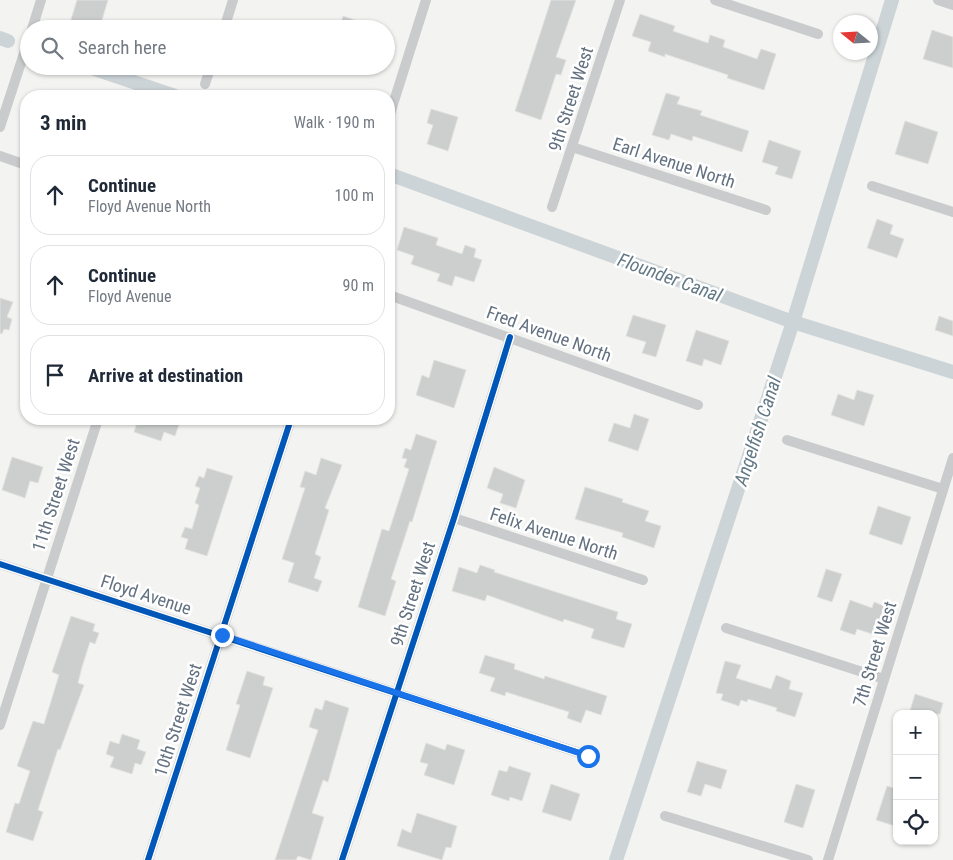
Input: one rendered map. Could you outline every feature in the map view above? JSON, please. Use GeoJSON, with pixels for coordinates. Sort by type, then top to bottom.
{"type":"FeatureCollection","features":[{"type":"Feature","properties":{"kind":"street"},"geometry":{"type":"LineString","coordinates":[[35,20],[41,0]]}},
{"type":"Feature","properties":{"kind":"street"},"geometry":{"type":"LineString","coordinates":[[227,20],[233,0]]}},
{"type":"Feature","properties":{"kind":"street"},"geometry":{"type":"LineString","coordinates":[[395,97],[426,0]]}},
{"type":"Feature","properties":{"kind":"street","name":"9th Street West"},"geometry":{"type":"LineString","coordinates":[[552,207],[620,0]]}},
{"type":"Feature","properties":{"kind":"street"},"geometry":{"type":"LineString","coordinates":[[715,0],[818,34]]}},
{"type":"Feature","properties":{"kind":"street"},"geometry":{"type":"LineString","coordinates":[[938,0],[953,5]]}},
{"type":"Feature","properties":{"kind":"street"},"geometry":{"type":"LineString","coordinates":[[0,128],[20,66]]}},
{"type":"Feature","properties":{"kind":"street"},"geometry":{"type":"LineString","coordinates":[[205,84],[208,75]]}},
{"type":"Feature","properties":{"kind":"street","name":"Earl Avenue North"},"geometry":{"type":"LineString","coordinates":[[572,147],[766,210]]}},
{"type":"Feature","properties":{"kind":"street"},"geometry":{"type":"LineString","coordinates":[[0,156],[20,163]]}},
{"type":"Feature","properties":{"kind":"street"},"geometry":{"type":"LineString","coordinates":[[872,186],[953,212]]}},
{"type":"Feature","properties":{"kind":"street","name":"Fred Avenue North"},"geometry":{"type":"LineString","coordinates":[[395,297],[698,406]]}},
{"type":"Feature","properties":{"kind":"street","name":"9th Street West"},"geometry":{"type":"LineString","coordinates":[[342,860],[454,518],[510,337]]}},
{"type":"Feature","properties":{"kind":"street","name":"11th Street West"},"geometry":{"type":"LineString","coordinates":[[0,725],[96,425]]}},
{"type":"Feature","properties":{"kind":"street","name":"10th Street West"},"geometry":{"type":"LineString","coordinates":[[148,860],[289,425]]}},
{"type":"Feature","properties":{"kind":"street"},"geometry":{"type":"LineString","coordinates":[[787,440],[943,489]]}},
{"type":"Feature","properties":{"kind":"street","name":"7th Street West"},"geometry":{"type":"LineString","coordinates":[[828,860],[953,458]]}},
{"type":"Feature","properties":{"kind":"street","name":"Felix Avenue North"},"geometry":{"type":"LineString","coordinates":[[454,518],[643,580]]}},
{"type":"Feature","properties":{"kind":"street","name":"Floyd Avenue"},"geometry":{"type":"LineString","coordinates":[[0,564],[588,756]]}},
{"type":"Feature","properties":{"kind":"street"},"geometry":{"type":"LineString","coordinates":[[726,628],[884,679]]}},
{"type":"Feature","properties":{"kind":"street"},"geometry":{"type":"LineString","coordinates":[[666,816],[808,860]]}},
{"type":"Feature","properties":{"kind":"building"},"geometry":{"type":"Polygon","coordinates":[[[77,0],[108,0],[102,20],[71,20],[77,0]]]}},
{"type":"Feature","properties":{"kind":"building"},"geometry":{"type":"Polygon","coordinates":[[[551,0],[576,0],[556,57],[566,60],[561,75],[556,74],[541,120],[515,111],[551,0]]]}},
{"type":"Feature","properties":{"kind":"building"},"geometry":{"type":"Polygon","coordinates":[[[640,14],[675,26],[673,31],[708,43],[710,35],[725,40],[723,47],[757,59],[761,49],[776,54],[764,90],[727,78],[728,75],[665,54],[665,57],[648,51],[651,42],[632,36],[640,14]]]}},
{"type":"Feature","properties":{"kind":"building"},"geometry":{"type":"Polygon","coordinates":[[[343,16],[355,20],[342,20],[343,16]]]}},
{"type":"Feature","properties":{"kind":"building"},"geometry":{"type":"Polygon","coordinates":[[[932,30],[953,37],[953,68],[923,59],[932,30]]]}},
{"type":"Feature","properties":{"kind":"building"},"geometry":{"type":"Polygon","coordinates":[[[666,93],[680,97],[677,104],[702,111],[700,115],[749,131],[742,152],[693,136],[692,141],[671,134],[669,140],[652,135],[666,93]]]}},
{"type":"Feature","properties":{"kind":"building"},"geometry":{"type":"Polygon","coordinates":[[[431,109],[458,117],[448,151],[427,144],[433,125],[427,123],[431,109]]]}},
{"type":"Feature","properties":{"kind":"building"},"geometry":{"type":"Polygon","coordinates":[[[905,121],[938,132],[928,164],[895,154],[905,121]]]}},
{"type":"Feature","properties":{"kind":"building"},"geometry":{"type":"Polygon","coordinates":[[[769,140],[801,151],[792,179],[775,174],[778,167],[762,162],[769,140]]]}},
{"type":"Feature","properties":{"kind":"building"},"geometry":{"type":"Polygon","coordinates":[[[877,219],[893,225],[890,234],[904,239],[897,258],[867,248],[877,219]]]}},
{"type":"Feature","properties":{"kind":"building"},"geometry":{"type":"Polygon","coordinates":[[[404,227],[438,238],[436,245],[462,254],[465,245],[476,249],[474,257],[482,260],[474,282],[455,276],[452,286],[437,281],[440,274],[411,264],[414,256],[397,250],[404,227]]]}},
{"type":"Feature","properties":{"kind":"building"},"geometry":{"type":"Polygon","coordinates":[[[0,298],[13,302],[7,317],[12,319],[9,330],[4,329],[2,334],[0,333],[0,298]]]}},
{"type":"Feature","properties":{"kind":"building"},"geometry":{"type":"Polygon","coordinates":[[[633,315],[666,325],[656,357],[642,353],[646,342],[626,336],[633,315]]]}},
{"type":"Feature","properties":{"kind":"building"},"geometry":{"type":"Polygon","coordinates":[[[939,316],[953,321],[953,336],[935,330],[939,316]]]}},
{"type":"Feature","properties":{"kind":"building"},"geometry":{"type":"Polygon","coordinates":[[[696,330],[729,341],[721,365],[704,359],[702,366],[686,361],[696,330]]]}},
{"type":"Feature","properties":{"kind":"building"},"geometry":{"type":"Polygon","coordinates":[[[434,360],[466,370],[454,408],[416,395],[422,375],[429,378],[434,360]]]}},
{"type":"Feature","properties":{"kind":"building"},"geometry":{"type":"Polygon","coordinates":[[[857,390],[874,395],[864,426],[831,415],[838,394],[854,400],[857,390]]]}},
{"type":"Feature","properties":{"kind":"building"},"geometry":{"type":"Polygon","coordinates":[[[634,414],[649,419],[638,451],[608,441],[614,423],[630,428],[634,414]]]}},
{"type":"Feature","properties":{"kind":"building"},"geometry":{"type":"Polygon","coordinates":[[[136,425],[179,425],[175,436],[164,432],[161,441],[134,432],[136,425]]]}},
{"type":"Feature","properties":{"kind":"building"},"geometry":{"type":"Polygon","coordinates":[[[416,434],[437,441],[412,522],[410,521],[391,579],[396,581],[385,616],[358,607],[382,529],[389,531],[409,469],[404,467],[407,459],[402,458],[405,448],[411,450],[416,434]]]}},
{"type":"Feature","properties":{"kind":"building"},"geometry":{"type":"Polygon","coordinates":[[[12,457],[43,467],[38,483],[30,481],[25,498],[2,490],[12,457]]]}},
{"type":"Feature","properties":{"kind":"building"},"geometry":{"type":"Polygon","coordinates":[[[321,458],[342,465],[325,508],[329,510],[315,554],[321,557],[314,578],[322,581],[318,592],[288,582],[294,563],[282,559],[305,488],[300,487],[305,471],[316,475],[321,458]]]}},
{"type":"Feature","properties":{"kind":"building"},"geometry":{"type":"Polygon","coordinates":[[[494,467],[525,480],[516,508],[500,503],[503,494],[487,488],[494,467]]]}},
{"type":"Feature","properties":{"kind":"building"},"geometry":{"type":"Polygon","coordinates":[[[207,468],[233,476],[207,556],[185,549],[188,539],[181,537],[185,527],[192,529],[199,505],[195,503],[200,488],[195,486],[199,476],[204,478],[207,468]]]}},
{"type":"Feature","properties":{"kind":"building"},"geometry":{"type":"Polygon","coordinates":[[[585,487],[623,499],[622,502],[649,511],[645,521],[661,526],[654,548],[622,537],[623,533],[575,519],[585,487]]]}},
{"type":"Feature","properties":{"kind":"building"},"geometry":{"type":"Polygon","coordinates":[[[878,506],[911,517],[902,545],[869,534],[878,506]]]}},
{"type":"Feature","properties":{"kind":"building"},"geometry":{"type":"Polygon","coordinates":[[[480,565],[495,570],[494,572],[618,612],[616,619],[632,624],[624,648],[591,638],[594,629],[564,619],[563,622],[487,595],[485,601],[452,591],[459,567],[477,573],[480,565]]]}},
{"type":"Feature","properties":{"kind":"building"},"geometry":{"type":"Polygon","coordinates":[[[826,569],[842,574],[832,602],[817,597],[826,569]]]}},
{"type":"Feature","properties":{"kind":"building"},"geometry":{"type":"Polygon","coordinates":[[[850,600],[872,608],[874,602],[884,606],[875,635],[857,629],[855,635],[840,630],[850,600]]]}},
{"type":"Feature","properties":{"kind":"building"},"geometry":{"type":"Polygon","coordinates":[[[71,616],[95,624],[93,631],[99,633],[95,644],[90,642],[82,667],[78,683],[84,685],[60,750],[58,749],[38,810],[43,812],[33,841],[6,832],[15,803],[19,804],[30,771],[17,766],[33,721],[44,724],[59,675],[52,672],[71,616]]]}},
{"type":"Feature","properties":{"kind":"building"},"geometry":{"type":"Polygon","coordinates":[[[485,655],[515,664],[514,669],[544,679],[545,676],[607,696],[601,715],[586,710],[581,723],[567,718],[569,712],[506,692],[505,696],[490,691],[495,678],[479,673],[485,655]]]}},
{"type":"Feature","properties":{"kind":"building"},"geometry":{"type":"Polygon","coordinates":[[[725,661],[741,665],[736,678],[771,689],[776,675],[791,681],[789,689],[803,693],[795,717],[776,711],[777,708],[748,699],[747,702],[741,700],[739,706],[721,700],[723,694],[716,693],[725,661]]]}},
{"type":"Feature","properties":{"kind":"building"},"geometry":{"type":"Polygon","coordinates":[[[247,671],[265,677],[263,685],[273,688],[250,758],[226,750],[240,705],[236,704],[247,671]]]}},
{"type":"Feature","properties":{"kind":"building"},"geometry":{"type":"Polygon","coordinates":[[[915,694],[943,703],[940,714],[938,714],[938,710],[910,710],[915,694]]]}},
{"type":"Feature","properties":{"kind":"building"},"geometry":{"type":"Polygon","coordinates":[[[325,700],[349,708],[328,782],[323,780],[312,813],[324,817],[311,860],[298,856],[296,860],[275,860],[318,730],[309,727],[315,708],[322,710],[325,700]]]}},
{"type":"Feature","properties":{"kind":"building"},"geometry":{"type":"Polygon","coordinates":[[[122,734],[140,740],[137,749],[146,752],[141,765],[135,763],[132,774],[110,767],[114,757],[106,754],[110,741],[119,744],[122,734]]]}},
{"type":"Feature","properties":{"kind":"building"},"geometry":{"type":"Polygon","coordinates":[[[426,743],[445,750],[447,744],[465,750],[454,785],[424,775],[428,764],[420,762],[426,743]]]}},
{"type":"Feature","properties":{"kind":"building"},"geometry":{"type":"Polygon","coordinates":[[[697,761],[727,770],[721,789],[705,784],[701,796],[687,792],[697,761]]]}},
{"type":"Feature","properties":{"kind":"building"},"geometry":{"type":"Polygon","coordinates":[[[509,766],[531,773],[522,801],[510,797],[509,801],[491,795],[499,770],[507,772],[509,766]]]}},
{"type":"Feature","properties":{"kind":"building"},"geometry":{"type":"Polygon","coordinates":[[[551,784],[580,794],[571,821],[542,812],[551,784]]]}},
{"type":"Feature","properties":{"kind":"building"},"geometry":{"type":"Polygon","coordinates":[[[796,784],[815,790],[803,828],[784,822],[796,784]]]}},
{"type":"Feature","properties":{"kind":"building"},"geometry":{"type":"Polygon","coordinates":[[[887,786],[893,788],[893,825],[876,820],[887,786]]]}},
{"type":"Feature","properties":{"kind":"building"},"geometry":{"type":"Polygon","coordinates":[[[417,813],[457,826],[451,848],[446,847],[442,860],[397,846],[402,829],[411,833],[417,813]]]}},
{"type":"Feature","properties":{"kind":"waterway","name":"Angelfish Canal"},"geometry":{"type":"LineString","coordinates":[[616,860],[793,322],[892,0]]}},
{"type":"Feature","properties":{"kind":"waterway","name":"Flounder Canal"},"geometry":{"type":"LineString","coordinates":[[0,38],[8,41]]}},
{"type":"Feature","properties":{"kind":"waterway","name":"Flounder Canal"},"geometry":{"type":"LineString","coordinates":[[113,75],[157,90]]}},
{"type":"Feature","properties":{"kind":"waterway","name":"Flounder Canal"},"geometry":{"type":"LineString","coordinates":[[395,176],[793,322],[953,372]]}},
{"type":"Feature","properties":{"kind":"cycle path"},"geometry":{"type":"LineString","coordinates":[[342,860],[454,518],[510,337]]}},
{"type":"Feature","properties":{"kind":"cycle path"},"geometry":{"type":"LineString","coordinates":[[148,860],[289,425]]}},
{"type":"Feature","properties":{"kind":"cycle path"},"geometry":{"type":"LineString","coordinates":[[0,564],[589,756]]}},
{"type":"Feature","properties":{"kind":"route"},"geometry":{"type":"LineString","coordinates":[[222,635],[588,756]]}}]}
